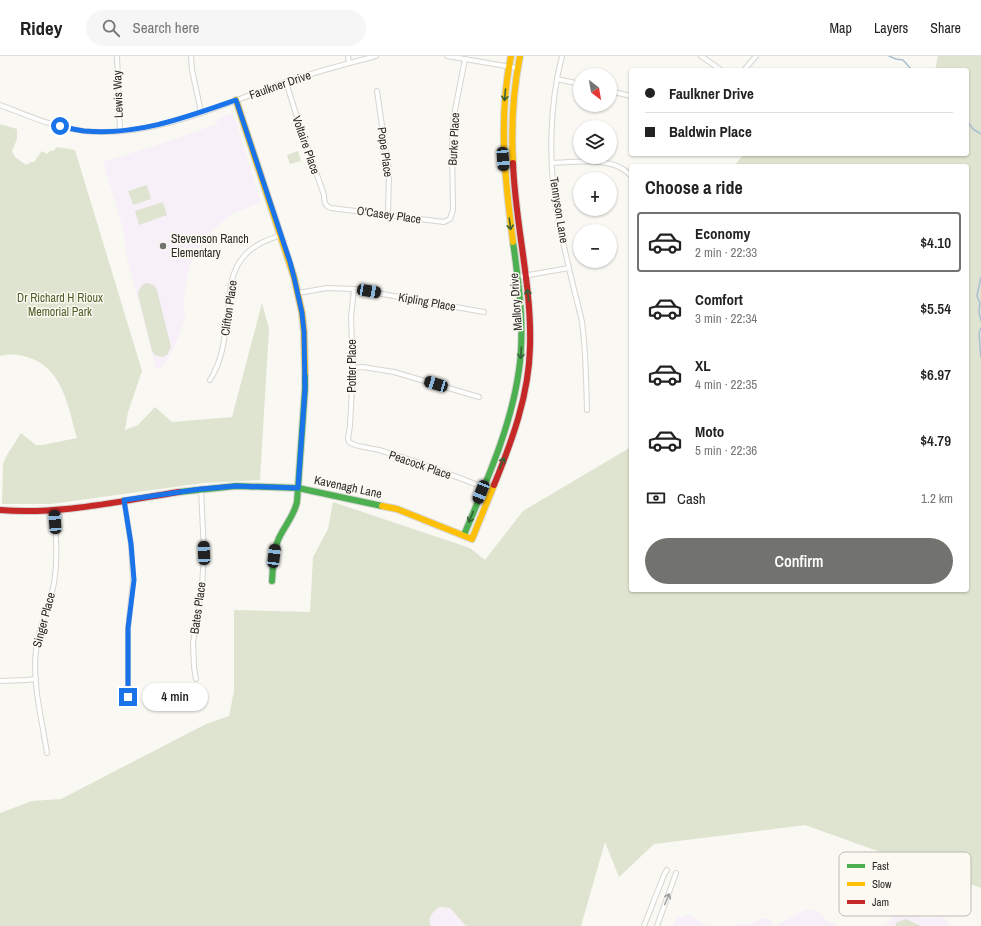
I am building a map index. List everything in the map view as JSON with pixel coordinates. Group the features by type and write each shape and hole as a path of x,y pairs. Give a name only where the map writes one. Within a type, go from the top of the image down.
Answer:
{"main road":[{"path":"464,535 503,435 513,403 521,356 521,312 503,159 504,116 511,56"},
{"name":"Mallory Drive","path":"472,539 512,436 520,410 527,380 530,350 530,318 512,160 512,114 517,68 520,56"},
{"path":"236,100 291,267 298,293 304,332 305,389 298,488 295,510 276,547 272,581"},
{"name":"Kavenagh Lane","path":"0,510 25,512 76,508 201,489 236,486 298,488 397,509 472,539"}],"street":[{"name":"Lewis Way","path":"117,56 120,131"},
{"path":"191,56 192,70 201,112"},
{"path":"348,56 349,63"},
{"name":"Faulkner Drive","path":"0,105 45,121 82,131 120,131 163,124 286,82 376,56"},
{"path":"447,56 517,68"},
{"name":"Tennyson Lane","path":"562,56 557,79 552,130 553,187 581,320 585,346 588,410"},
{"path":"701,56 718,68"},
{"path":"746,68 756,56"},
{"name":"Burke Place","path":"450,219 452,210 452,146 454,115 465,58"},
{"path":"557,79 573,82"},
{"name":"Voltaire Place","path":"286,82 324,195 325,204 328,207"},
{"name":"Pope Place","path":"377,90 389,175 388,214"},
{"path":"617,93 629,96"},
{"path":"552,163 589,161 605,163 620,167 629,174"},
{"name":"O'Casey Place","path":"328,207 444,222 450,219"},
{"name":"Clifton Place","path":"210,380 217,369 222,354 233,274 238,263 257,245 281,235"},
{"path":"517,277 569,268"},
{"name":"Kipling Place","path":"298,293 339,287 484,312"},
{"name":"Potter Place","path":"350,442 348,434 350,426 353,368 351,317 354,289"},
{"path":"353,368 363,367 394,372 479,397"},
{"name":"Peacock Place","path":"350,442 354,446 366,447 397,455 491,490"},
{"name":"Bates Place","path":"196,679 193,643 202,586 204,553 201,489"},
{"path":"124,500 131,544 134,580 128,628 128,697"},
{"name":"Singer Place","path":"47,753 36,678 36,652 38,637 51,595 54,578 57,547 54,510"},
{"path":"0,681 36,678"},
{"path":"644,926 667,870"},
{"path":"657,926 676,873"}],"shaded area":[{"name":"Stevenson Ranch Elementary","path":"233,113 261,202 230,215 205,238 190,265 186,281 184,300 185,318 177,341 165,364 160,368 156,368 126,255 124,232 103,162 217,124 217,119"},
{"path":"440,907 450,908 466,926 431,926 429,922 432,913"},
{"path":"805,910 811,910 818,912 828,921 839,926 775,926"},
{"path":"688,914 709,926 673,926 676,918 685,917"},
{"path":"892,916 916,916 931,918 943,916 950,926 885,926"},
{"path":"761,918 770,919 775,926 732,926 738,924 749,924"}],"green space":[{"path":"938,56 981,56 981,888 971,884 971,852 880,852 805,825 654,844 619,877 605,842 581,926 466,926 450,908 440,907 435,910 430,917 431,926 0,926 0,813 32,801 61,799 206,724 229,716 234,691 234,610 310,612 313,557 328,529 333,502 470,548 485,560 523,511 629,448 629,592 969,592 969,164 736,164 742,156 969,156 969,68 935,68"},
{"name":"Dr Richard H Rioux Memorial Park","path":"0,124 17,129 17,139 12,151 15,157 26,165 34,162 42,151 47,154 57,147 75,150 142,371 128,412 125,430 138,425 155,407 172,422 232,417 262,303 269,329 260,480 203,483 51,504 2,504 3,464 21,433 36,445 77,438 64,394 53,374 45,366 31,358 13,355 0,356"},
{"path":"298,151 301,161 290,164 287,155"},
{"path":"147,185 151,199 133,205 128,191"},
{"path":"163,202 167,215 139,225 135,211"},
{"path":"147,283 154,285 157,290 171,347 167,355 163,357 155,355 152,351 138,294 141,287"},
{"path":"906,919 921,926 895,926 897,922"}],"waterway":[{"path":"889,56 903,60 910,68"},
{"path":"969,124 973,129 981,134"},
{"path":"981,277 977,296 980,303 979,312 981,321"},
{"path":"981,328 979,333 981,358"}],"traffic: fast":[{"path":"464,535 504,434 519,370 521,354 521,322 513,242"},
{"path":"272,581 277,543 281,533 294,512 297,502 305,373"},
{"path":"179,492 236,486 298,488 382,506"}],"traffic: slow":[{"path":"511,56 505,103 504,149 507,196 513,242"},
{"path":"513,163 513,109 520,56"},
{"path":"236,100 294,277 302,313 305,373"},
{"path":"382,506 397,509 472,539 494,485"}],"traffic: jam":[{"path":"494,485 518,418 523,400 529,365 530,324 526,278 514,186 513,163"},
{"path":"0,510 45,511 67,509 179,492"}],"place":[{"name":"Stevenson Ranch Elementary","path":"163,246"}],"route":[{"path":"60,126 82,131 96,132 143,128 163,124 236,100 290,262 302,313 304,332 305,389 298,488 236,486 201,489 124,500 131,544 134,580 128,628 128,697"}]}
